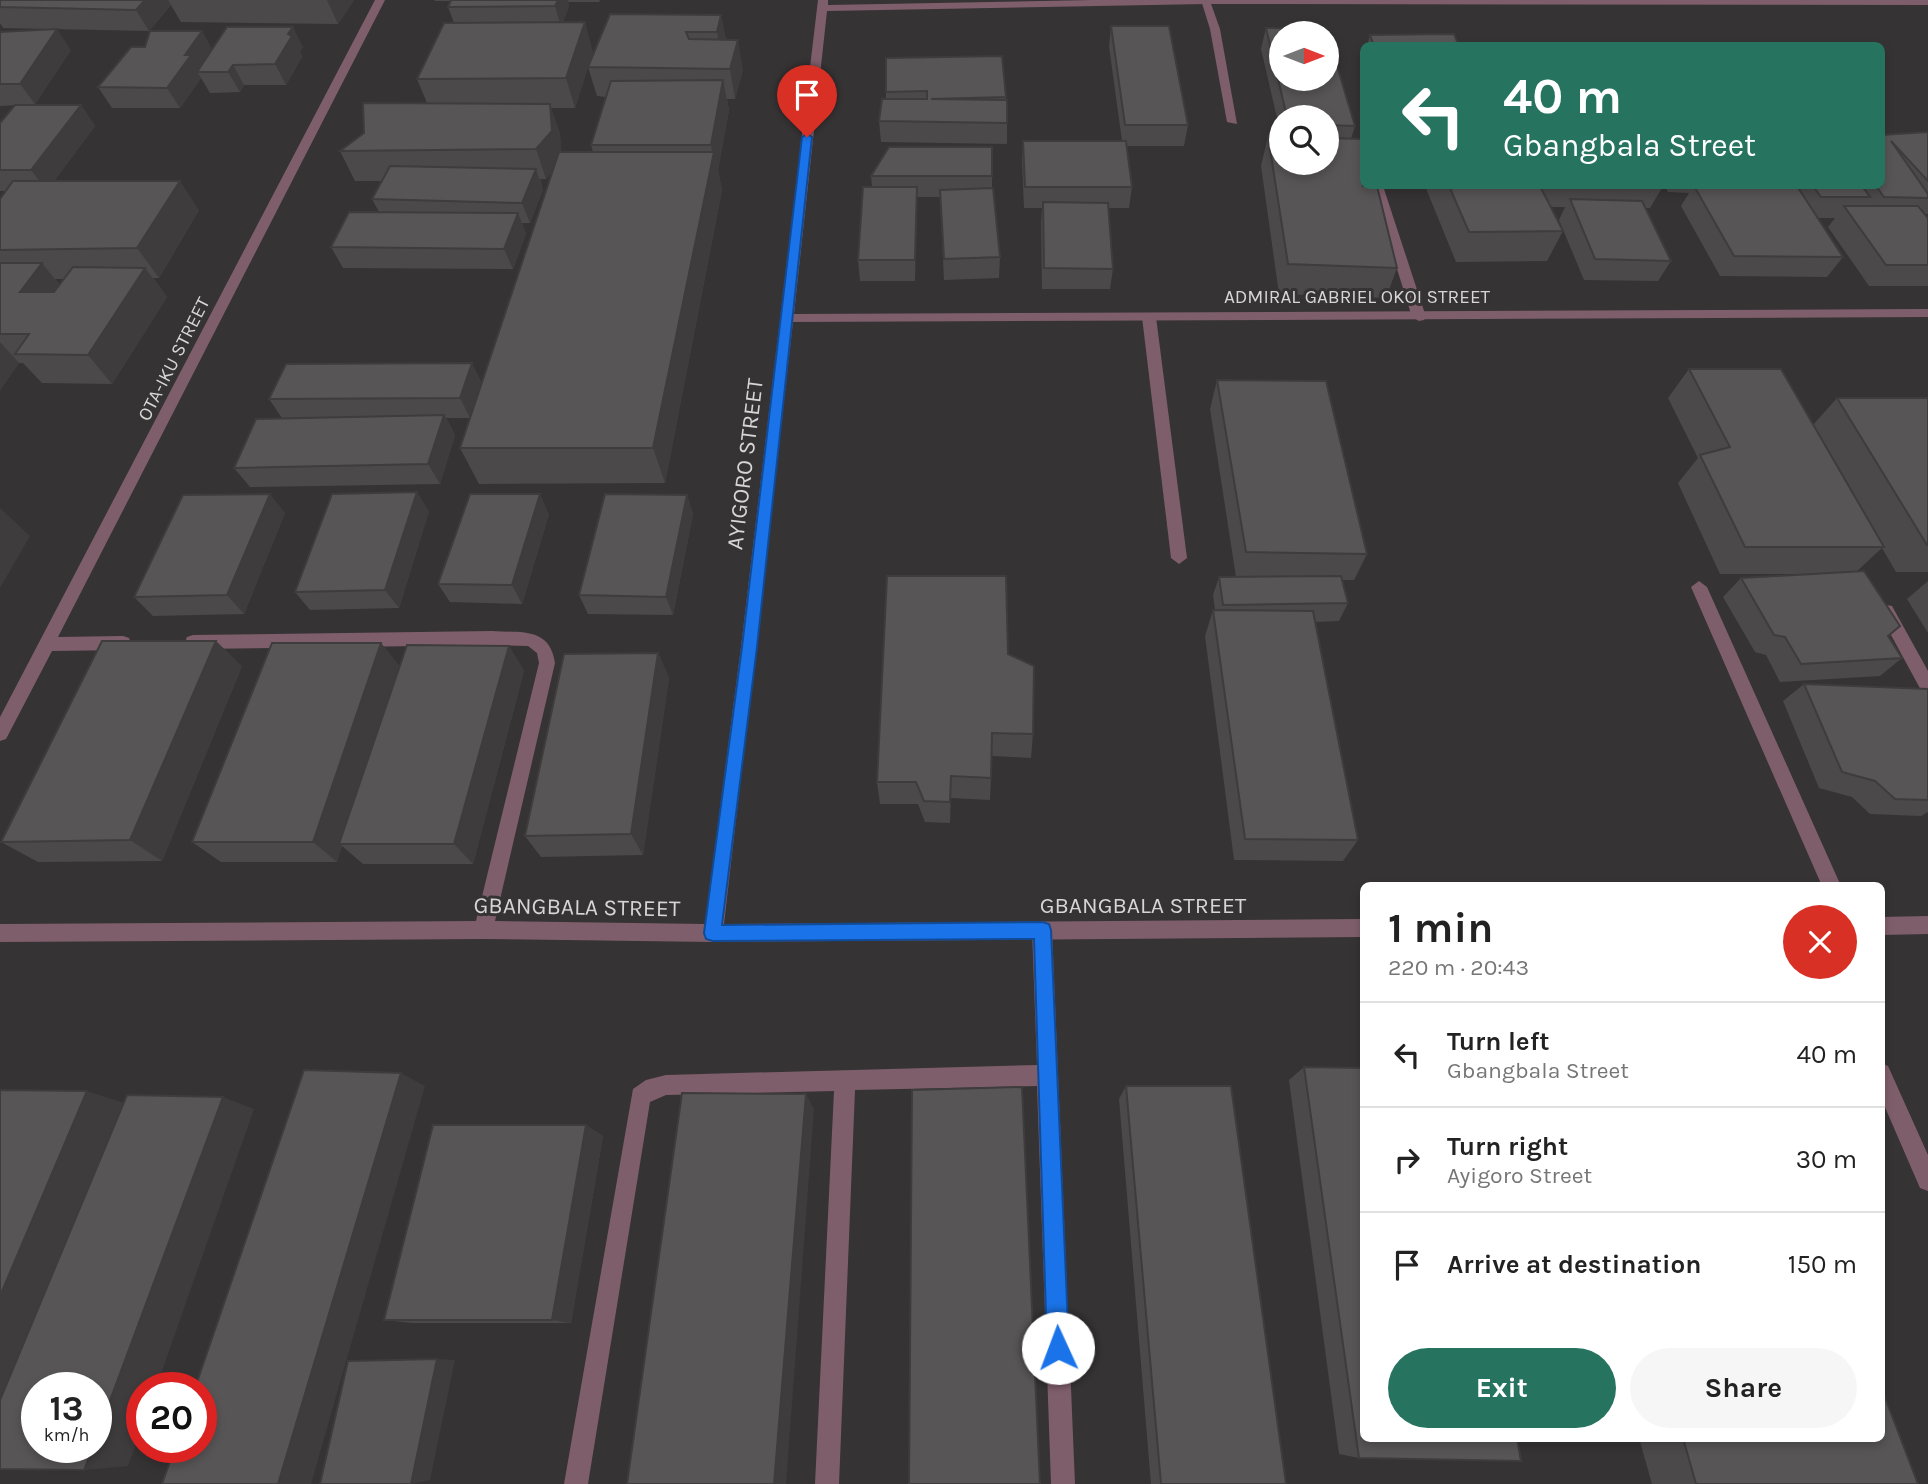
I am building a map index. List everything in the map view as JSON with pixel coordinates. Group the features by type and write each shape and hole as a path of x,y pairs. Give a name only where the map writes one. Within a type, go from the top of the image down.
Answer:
{"street":[{"name":"OTA-IKU STREET","path":"0,734 49,644 380,0"},
{"path":"1205,1 1215,29 1233,122"},
{"path":"822,4 1205,1 1928,2"},
{"name":"AYIGORO STREET","path":"713,933 748,659 822,4"},
{"path":"1378,189 1419,317"},
{"name":"ADMIRAL GABRIEL OKOI STREET","path":"786,318 1928,313"},
{"path":"1149,317 1179,558"},
{"path":"1699,587 1830,882"},
{"path":"1875,590 1928,687"},
{"path":"174,642 492,638 532,640 545,649 547,663 483,930"},
{"path":"49,644 146,642"},
{"path":"1885,926 1928,925"},
{"name":"GBANGBALA STREET","path":"0,933 1360,929"},
{"path":"1042,930 1063,1484"},
{"path":"576,1484 640,1096 653,1087 666,1085 1048,1075"},
{"path":"827,1484 845,1080"},
{"path":"1885,1082 1928,1180"}],"building":[{"path":"0,0 145,0 136,10 0,7"},
{"path":"451,0 558,0 555,6 448,7"},
{"path":"610,14 721,15 717,32 686,32 689,39 738,40 730,69 588,67"},
{"path":"585,22 566,78 417,79 444,23"},
{"path":"1111,26 1169,26 1188,125 1125,125"},
{"path":"227,27 293,27 288,34 292,36 275,64 233,65 228,72 197,72"},
{"path":"57,29 20,84 0,84 0,32"},
{"path":"150,31 202,31 185,55 191,55 167,88 98,87 131,47 145,47"},
{"path":"1454,34 1457,42 1373,42 1370,35"},
{"path":"1002,56 1006,97 931,99 1007,100 1007,123 879,121 882,99 927,99 927,91 886,92 886,58"},
{"path":"1339,72 1355,126 1339,125 1339,105 1284,105 1281,91 1339,91"},
{"path":"723,80 711,145 591,145 611,81"},
{"path":"363,103 550,104 552,131 536,149 340,151 364,133"},
{"path":"15,105 81,105 31,170 0,170 0,123"},
{"path":"1928,132 1928,181 1891,141 1928,194 1928,198 1884,197 1878,189 1885,189 1885,135"},
{"path":"1339,138 1360,139 1360,189 1378,189 1397,268 1288,264 1274,175 1339,175"},
{"path":"1023,141 1126,141 1132,187 1025,187"},
{"path":"889,147 992,147 992,176 871,176"},
{"path":"559,152 714,152 653,448 460,448"},
{"path":"390,166 536,169 522,203 372,199"},
{"path":"13,181 180,181 137,248 0,250 0,199"},
{"path":"863,187 917,187 915,260 858,260"},
{"path":"993,188 1000,257 944,259 940,190"},
{"path":"1450,189 1542,189 1563,231 1469,232"},
{"path":"1696,189 1799,189 1843,257 1734,256"},
{"path":"1815,189 1864,189 1870,197 1821,197"},
{"path":"1570,199 1642,201 1671,261 1595,259"},
{"path":"1043,202 1108,203 1113,269 1044,268"},
{"path":"1844,206 1918,206 1928,218 1928,265 1886,265"},
{"path":"349,212 518,213 504,249 331,247"},
{"path":"0,263 42,263 20,292 54,292 73,267 145,268 88,355 15,354 29,334 0,334"},
{"path":"472,363 460,398 269,399 286,364"},
{"path":"1689,369 1781,369 1884,547 1745,547 1700,455 1730,447"},
{"path":"1217,380 1326,381 1367,554 1246,552"},
{"path":"1837,398 1928,398 1928,545 1927,545"},
{"path":"444,415 428,464 234,468 256,419"},
{"path":"417,492 385,590 295,592 332,494"},
{"path":"270,494 227,595 134,597 183,495"},
{"path":"470,494 540,494 512,585 438,584"},
{"path":"605,494 687,495 666,597 579,595"},
{"path":"1864,571 1900,626 1888,636 1902,658 1801,664 1785,637 1774,635 1741,578"},
{"path":"887,576 1006,576 1008,654 1034,666 1033,734 992,733 991,778 951,776 950,802 924,801 916,782 877,782"},
{"path":"1341,576 1348,603 1223,605 1219,577"},
{"path":"1213,610 1313,611 1358,840 1245,839"},
{"path":"102,641 216,641 130,840 1,842"},
{"path":"272,643 381,643 313,842 192,842"},
{"path":"407,645 509,646 454,844 339,844"},
{"path":"658,653 631,834 525,836 564,654"},
{"path":"1804,684 1928,689 1928,800 1895,799 1875,781 1842,772"},
{"path":"1304,1067 1360,1068 1360,1442 1518,1442 1521,1461 1359,1458"},
{"path":"304,1070 401,1073 278,1484 162,1484 169,1463 217,1463 217,1372 200,1372"},
{"path":"1126,1086 1231,1086 1286,1484 1161,1484"},
{"path":"1022,1087 1040,1484 909,1484 912,1090"},
{"path":"0,1090 87,1091 0,1296"},
{"path":"682,1093 806,1094 774,1484 627,1484"},
{"path":"127,1095 223,1097 112,1395 112,1372 21,1372 21,1463 87,1463 84,1470 0,1469 0,1400"},
{"path":"433,1125 586,1125 552,1320 384,1320"},
{"path":"437,1359 411,1484 320,1484 348,1361"},
{"path":"1885,1397 1918,1484 1696,1484 1684,1442 1885,1442"}],"route":[{"path":"807,137 749,647 713,933 1042,930 1058,1348"}]}
